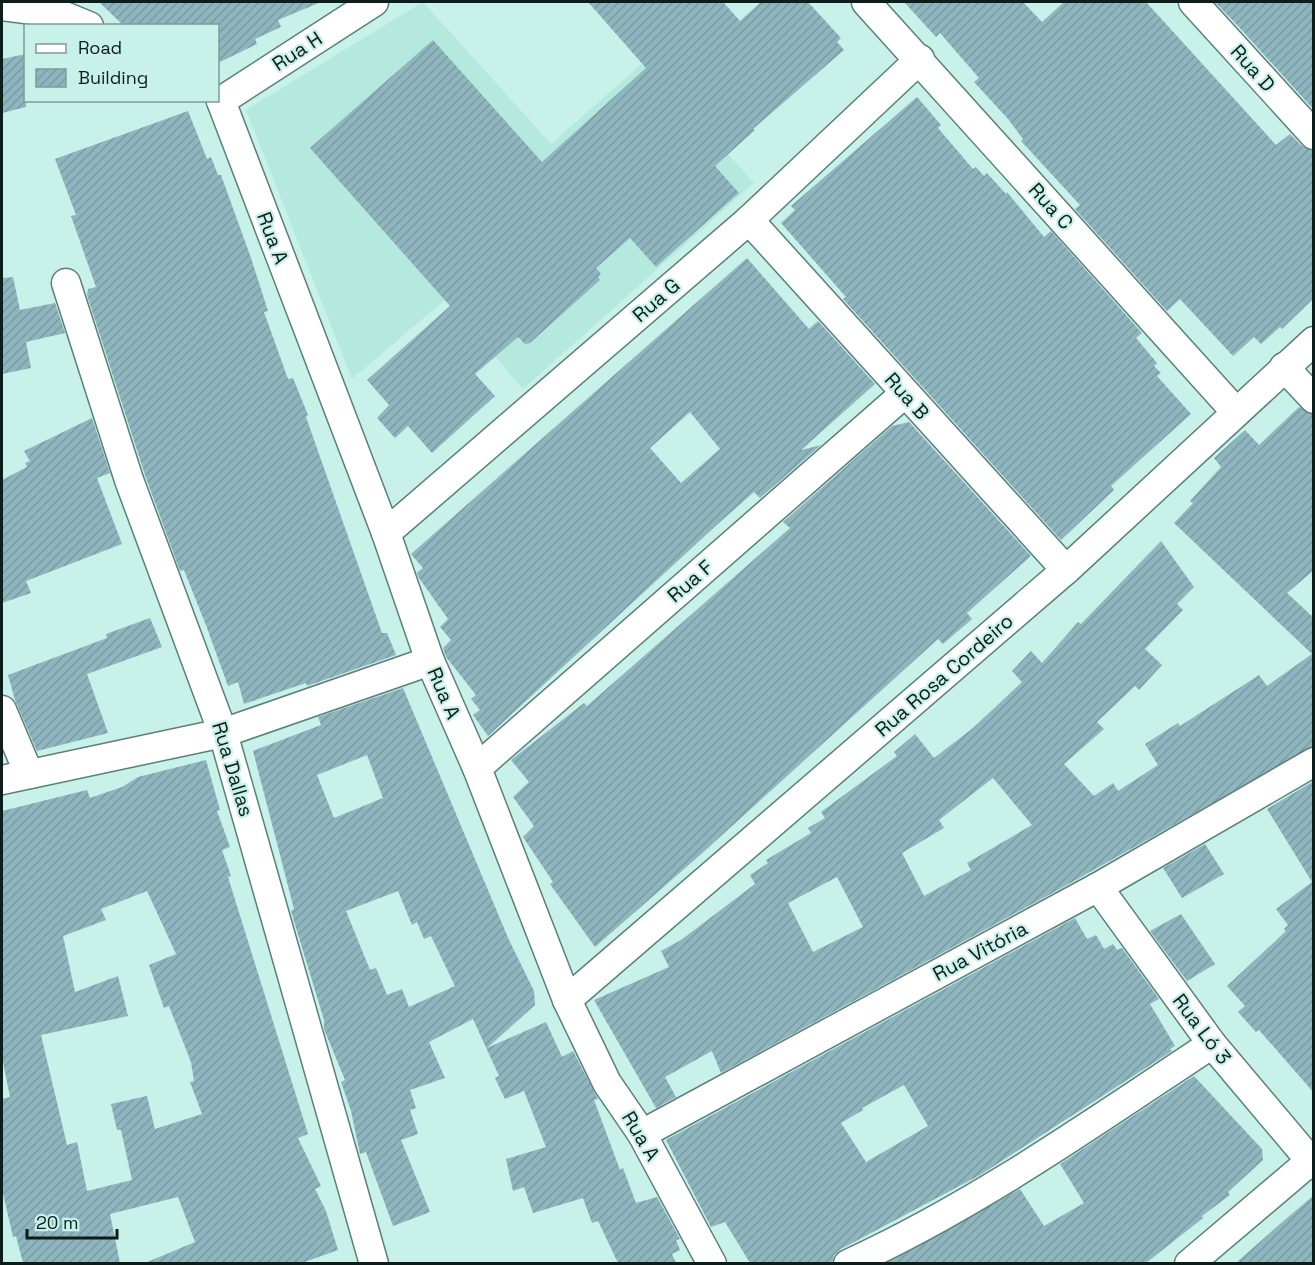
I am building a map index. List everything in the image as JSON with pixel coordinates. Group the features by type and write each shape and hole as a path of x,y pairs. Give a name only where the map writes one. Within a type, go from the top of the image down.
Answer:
{"street":[{"name":"Rua C","path":"866,2 920,59 1235,411"},
{"name":"Rua D","path":"1193,2 1314,135"},
{"name":"Rua H","path":"219,100 365,4"},
{"path":"2,6 86,17"},
{"name":"Rua G","path":"386,533 749,220 920,59"},
{"name":"Rua A","path":"219,100 386,533 430,662 477,768 567,1000 607,1083 642,1134 712,1263"},
{"name":"Rua B","path":"749,220 904,394 1066,570"},
{"name":"Rua Dallas","path":"66,283 129,480 223,733 374,1263"},
{"name":"Rua Rosa Cordeiro","path":"567,1000 1066,570 1235,411 1314,341"},
{"path":"1284,367 1314,399"},
{"name":"Rua F","path":"477,768 904,394"},
{"path":"2,780 223,733 430,662"},
{"path":"2,710 29,774"},
{"name":"Rua Vitória","path":"642,1134 1098,887 1314,762"},
{"name":"Rua Ló 3","path":"1098,887 1212,1044 1312,1161"},
{"path":"848,1263 898,1241 1012,1176 1212,1044"},
{"path":"1189,1263 1312,1161"}],"shaded area":[{"path":"423,2 551,144 645,61 754,183 523,389 446,299 352,379 246,110"}],"building":[{"path":"99,2 321,2 278,20 281,27 255,39 257,44 219,63 219,24 122,24"},
{"path":"588,2 723,2 740,21 761,2 808,2 841,38 837,42 844,50 753,129 755,130 715,166 739,193 656,267 630,238 596,268 601,274 598,277 600,280 530,343 525,344 518,337 475,374 495,396 432,453 408,426 395,438 377,418 389,405 367,380 450,306 310,148 433,40 542,162 646,68"},
{"path":"904,2 1023,2 1042,22 1064,2 1146,2 1276,145 1290,134 1302,146 1314,151 1314,298 1282,329 1280,327 1261,344 1254,337 1233,356 1180,299 1167,311 1075,209 1080,205 1021,141 1023,139 1008,119 974,82 979,78 940,33 936,37"},
{"path":"1215,2 1314,2 1314,110 1238,26"},
{"path":"24,54 24,102 26,102 26,107 2,113 2,59"},
{"path":"917,97 941,125 938,128 973,169 976,167 984,176 987,173 1006,194 1007,192 1044,237 1051,231 1142,333 1136,338 1157,363 1154,366 1161,373 1157,376 1191,414 1111,486 1114,490 1061,540 843,299 846,297 781,223 795,210 791,206"},
{"path":"188,111 207,159 211,157 218,175 221,175 251,258 268,311 264,312 288,379 293,378 308,415 306,417 382,633 387,633 396,655 307,686 306,683 244,704 238,682 228,686 184,570 180,571 145,475 87,295 88,289 96,287 71,216 76,215 55,159"},
{"path":"747,258 809,329 818,321 875,384 801,450 821,445 760,498 754,492 488,736 473,715 480,710 471,699 476,695 446,657 443,648 451,640 440,627 448,619 419,578 417,573 423,568 411,554","holes":["690,412 720,449 681,483 650,448"]},
{"path":"13,277 20,310 55,303 65,333 26,342 31,368 2,374 2,278"},
{"path":"1299,407 1314,415 1314,570 1287,593 1314,618 1314,746 1058,890 721,1073 712,1051 665,1077 676,1097 656,1108 594,1000 669,967 661,951 681,940 755,884 750,875 768,863 766,860 811,833 808,828 825,818 821,812 897,756 894,752 915,734 934,758 973,728 1022,682 1012,671 1031,651 1042,663 1078,622 1081,624 1161,541 1194,587 1177,604 1183,610 1145,649 1162,665 1139,690 1135,686 1097,722 1104,729 1064,764 1094,796 1113,783 1118,791 1158,765 1145,744 1178,723 1180,726 1259,675 1267,686 1312,654 1174,523 1193,503 1190,501 1221,467 1214,458 1245,430 1259,445","holes":["993,778 1032,825 967,863 971,870 924,896 902,853 944,828 939,820","837,877 863,927 813,952 788,903"]},
{"path":"92,418 110,473 97,478 122,544 26,581 31,593 2,603 2,480 27,467 25,463 30,461 24,451"},
{"path":"909,422 1031,556 967,613 972,619 943,644 938,639 595,947 550,884 553,882 523,837 534,826 513,797 529,782 511,760 584,703 587,706 790,528 783,522 892,426"},
{"path":"150,618 162,647 87,674 108,733 37,751 15,700 8,675 107,638 106,634"},
{"path":"403,688 509,940 534,991 535,1005 487,1048 546,1022 562,1057 573,1051 598,1099 594,1100 620,1170 623,1168 636,1203 657,1197 680,1239 676,1240 680,1250 672,1254 676,1263 618,1263 598,1221 592,1223 583,1198 533,1213 524,1187 513,1191 506,1159 546,1147 524,1091 505,1099 495,1078 499,1076 473,1019 429,1042 445,1078 410,1090 416,1108 410,1110 418,1134 401,1140 430,1212 393,1226 366,1152 360,1154 351,1111 341,1082 345,1080 324,1029 324,1020 291,911 294,909 253,751 321,725 318,717","holes":["367,755 383,798 334,818 317,775","398,891 412,925 417,922 424,939 431,936 455,986 409,1007 402,989 387,995 376,968 370,970 346,911"]},
{"path":"206,760 220,810 217,811 230,847 222,850 231,876 228,877 308,1134 298,1138 321,1186 315,1189 326,1211 338,1250 302,1263 145,1263 195,1242 178,1197 110,1214 120,1263 23,1263 16,1236 13,1237 2,1189 2,1099 10,1097 2,1057 2,811 87,790 90,798 122,787 138,777","holes":["147,891 176,954 149,965 164,1008 169,1006 191,1062 194,1081 190,1082 202,1114 155,1129 147,1096 111,1104 117,1130 121,1130 132,1180 87,1191 77,1142 67,1145 41,1035 128,1016 118,976 75,992 63,936 106,920 101,909"]},
{"path":"1314,781 1314,1093 1259,1030 1256,1032 1238,1012 1245,1006 1227,986 1286,931 1284,929 1288,925 1276,909 1312,882 1267,809"},
{"path":"1205,844 1224,874 1182,898 1163,868"},
{"path":"1181,914 1215,964 1187,981 1150,931"},
{"path":"1075,918 1087,939 1096,935 1104,949 1113,944 1117,950 1122,948 1159,999 1150,1004 1175,1046 1170,1049 1172,1051 980,1175 841,1249 834,1255 832,1263 750,1263 725,1222 711,1227 666,1140","holes":["904,1085 928,1126 866,1162 841,1123 863,1110 862,1108"]},
{"path":"1194,1076 1262,1149 1263,1160 1228,1192 1230,1195 1146,1263 887,1263 1020,1189 1044,1226 1084,1203 1060,1164"},
{"path":"1314,1195 1314,1263 1236,1263 1280,1224"}]}
